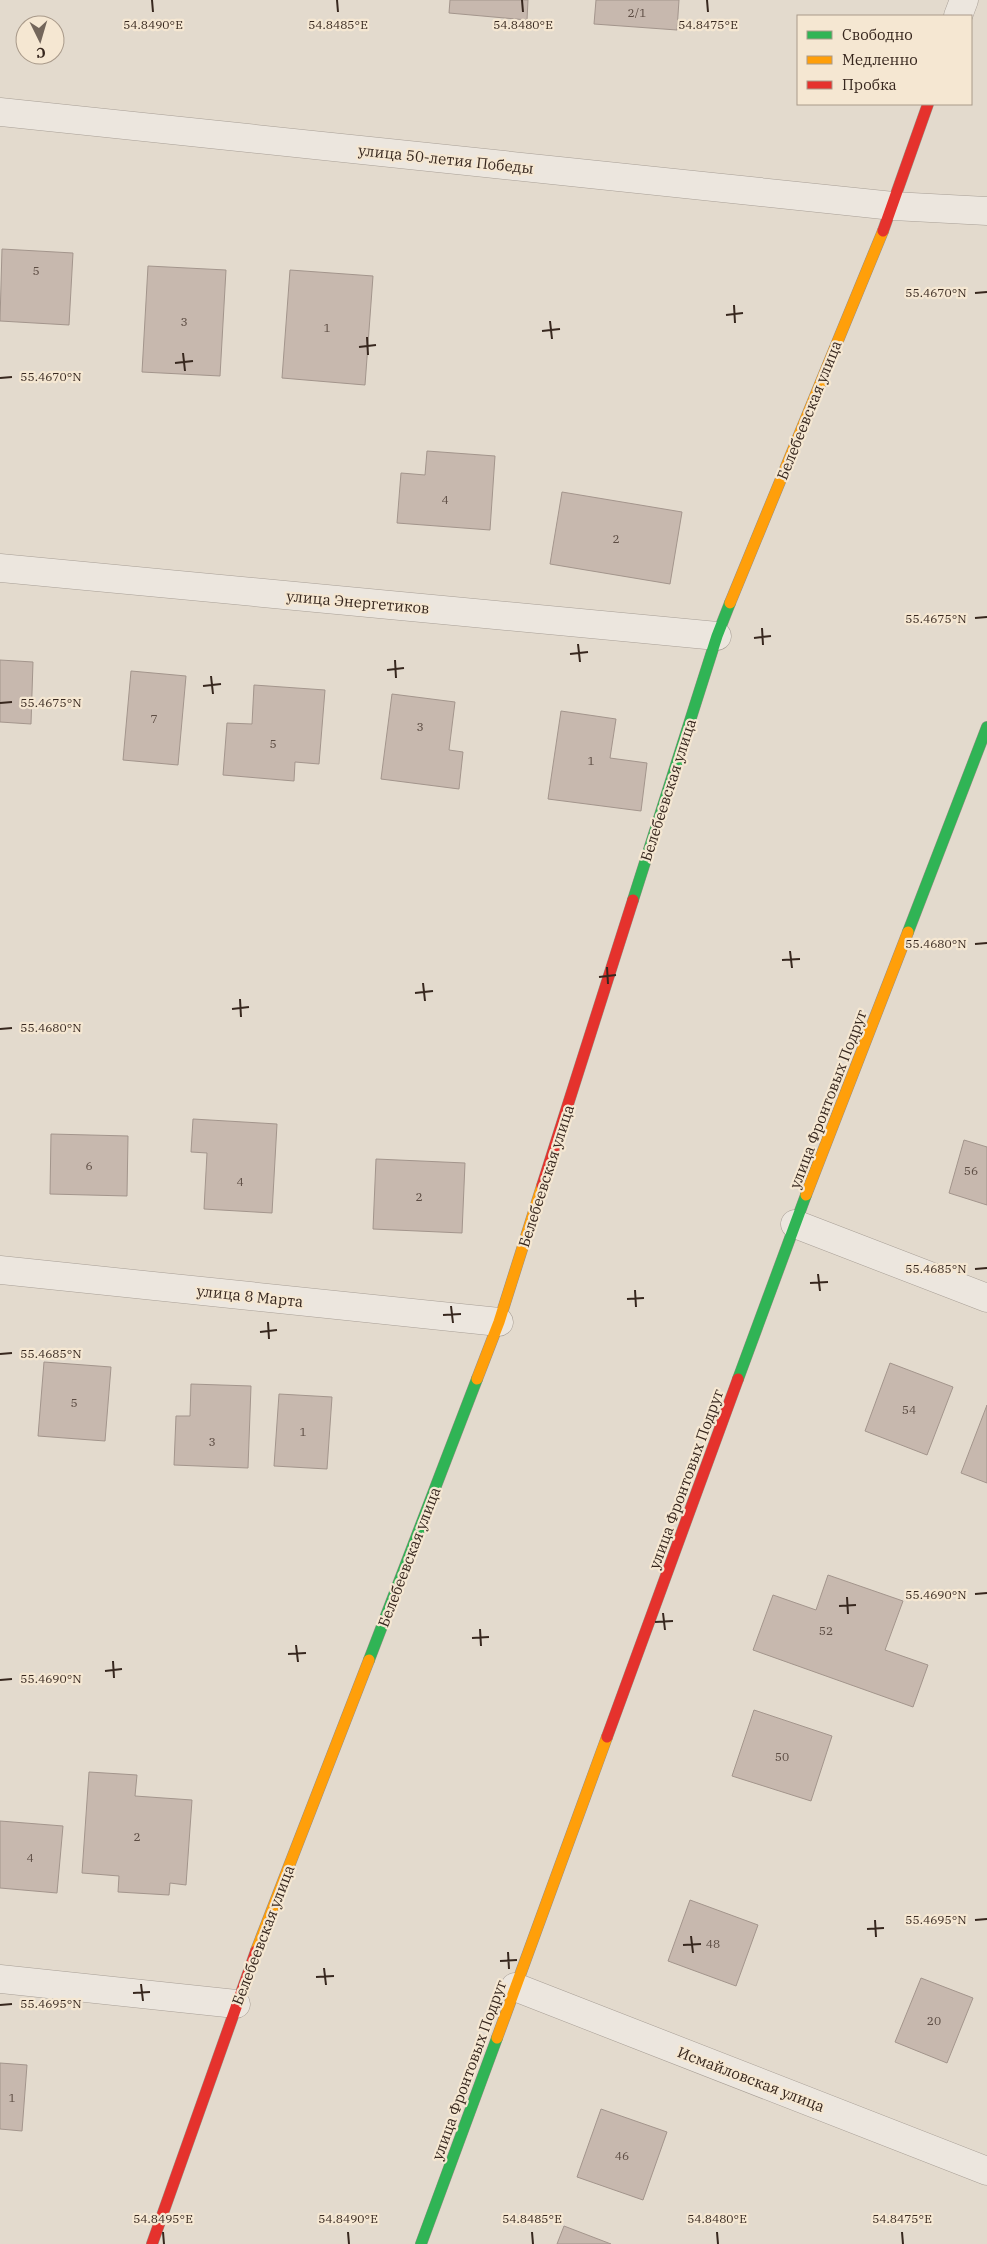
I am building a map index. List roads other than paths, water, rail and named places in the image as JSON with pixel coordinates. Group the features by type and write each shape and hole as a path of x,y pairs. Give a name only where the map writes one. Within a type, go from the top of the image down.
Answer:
{"street":[{"path":"958,15 964,0"},
{"name":"Белебеевская улица","path":"152,2244 236,2004 499,1322 717,636 893,206 928,105"},
{"name":"улица 50-летия Победы","path":"0,112 893,206 987,211"},
{"name":"улица Энергетиков","path":"0,568 717,636"},
{"name":"улица Фронтовых Подруг","path":"421,2244 796,1224 987,727"},
{"path":"796,1224 987,1298"},
{"name":"улица 8 Марта","path":"0,1270 499,1322"},
{"path":"0,1979 236,2004"},
{"name":"Исмайловская улица","path":"515,1987 987,2171"}]}
